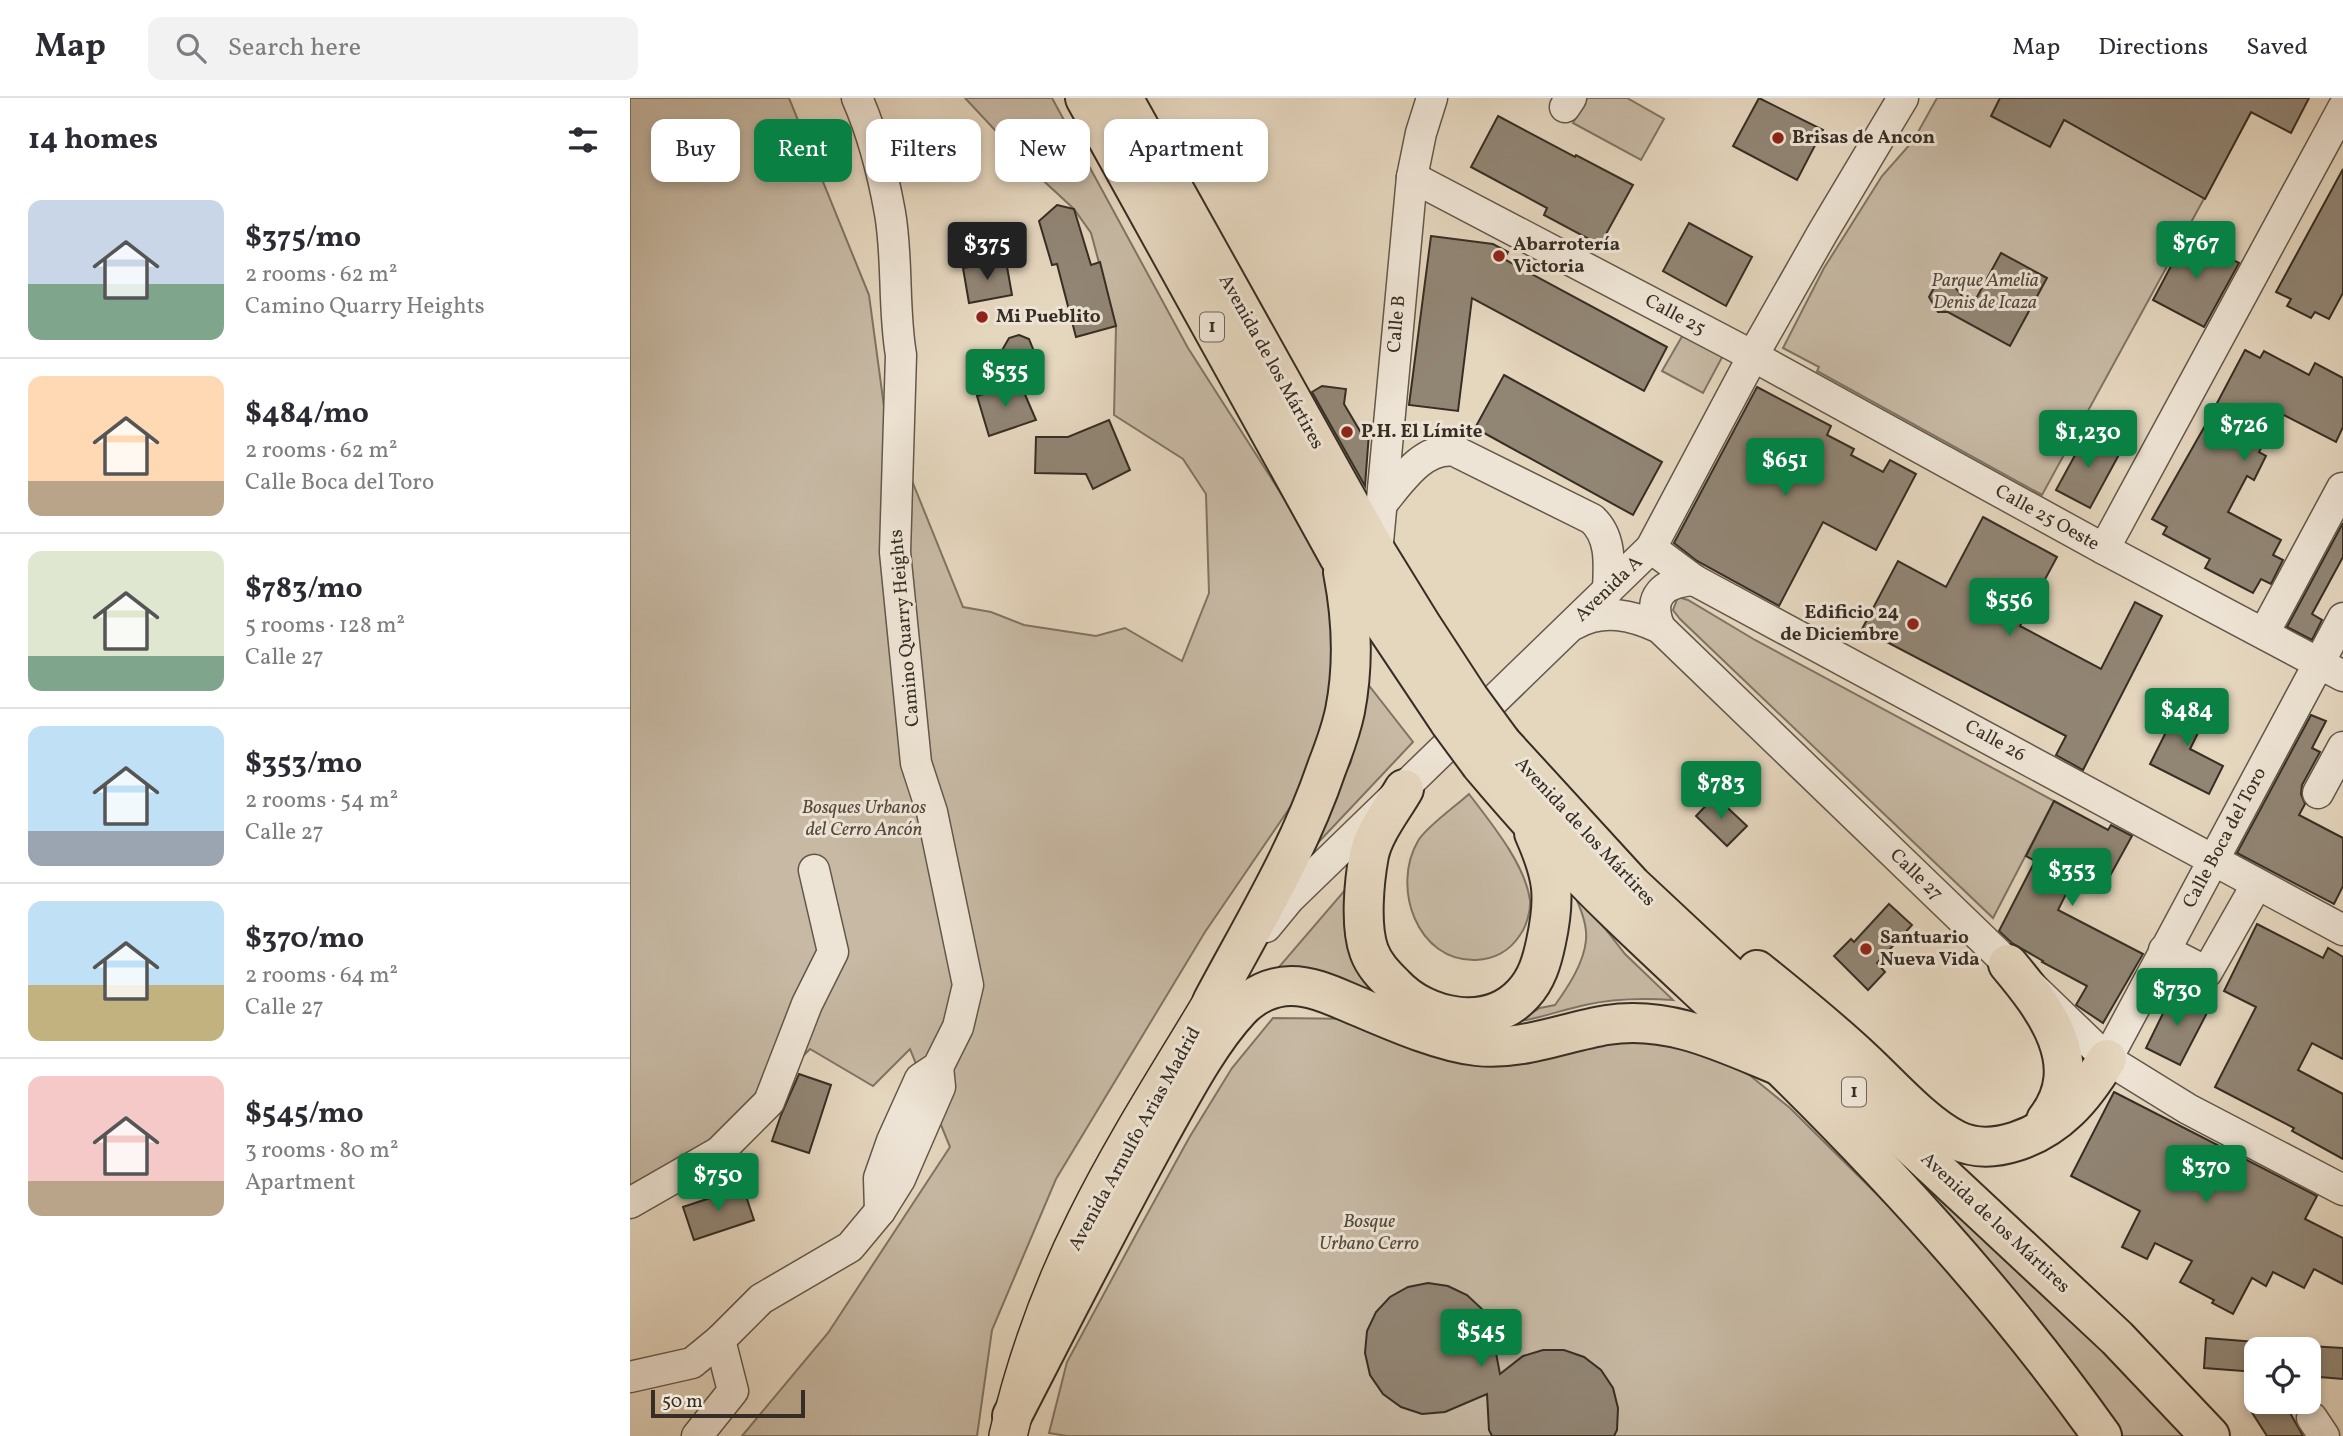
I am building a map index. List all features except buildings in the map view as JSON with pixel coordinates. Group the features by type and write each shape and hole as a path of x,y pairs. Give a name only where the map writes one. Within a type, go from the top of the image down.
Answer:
{"highway":[{"name":"Avenida de los Mártires","path":"1085,98 1339,557 1460,710 1491,754 1529,822 1616,911 1780,1066 1896,1186 1995,1296 2102,1436"},
{"name":"Avenida de los Mártires","path":"1123,98 1377,552 1422,626 1460,710"},
{"path":"1212,1002 1303,828 1342,723 1348,691 1351,638 1350,613 1339,557"},
{"name":"Avenida de los Mártires","path":"1491,754 2117,1338 2210,1436"},
{"path":"1404,789 1378,833 1370,854 1364,908 1365,931 1369,952 1380,970 1400,991 1429,1010 1446,1015 1482,1016 1511,1004 1522,995 1541,965 1552,915 1553,896 1547,863 1529,822"},
{"path":"1632,885 1714,934 1833,1031 1933,1125 1957,1141 1979,1146 2005,1145 2045,1128 2068,1111 2094,1080 2107,1059"},
{"path":"2008,964 2049,1020 2064,1066 2065,1077 2059,1099 2044,1122 2030,1135"},
{"path":"1010,1426 1139,1172 1212,1047 1227,1025 1250,1000 1265,991 1281,987 1308,988 1329,994 1388,1020 1460,1043 1496,1047 1513,1046 1609,1024 1661,1024 1700,1034 1780,1066"}],"main road":[{"name":"Avenida Arnulfo Arias Madrid","path":"1010,1426 1052,1298 1086,1220 1212,1002"}],"street":[{"name":"Camino Quarry Heights","path":"630,1377 692,1363 720,1340 761,1299 850,1247 880,1211 900,1179 940,1087 938,1067 958,1027 968,985 932,812 916,764 895,552 901,355 897,332 890,214 870,127 857,98"},
{"name":"Calle B","path":"1377,552 1412,177 1432,98"},
{"name":"Avenida A","path":"1212,1002 1259,935 1289,899 1651,548 1753,356 1903,98"},
{"path":"2104,549 2343,108"},
{"name":"Calle 25","path":"1412,177 1753,356"},
{"name":"Calle 25 Oeste","path":"1753,356 2104,549 2331,669"},
{"path":"1380,506 1419,463 1432,454 1444,450 1455,451 1592,519 1601,527 1609,556 1608,590"},
{"path":"2264,633 2342,488"},
{"name":"Calle 26","path":"1651,548 1694,580 2343,930"},
{"path":"1660,628 1655,617 1659,593 1668,585 1694,580"},
{"name":"Calle 27","path":"1569,627 1599,615 1620,614 1660,628 2107,1059 2188,1109 2343,1190"},
{"name":"Calle Boca del Toro","path":"2107,1059 2213,860 2331,669 2343,618"},
{"path":"2318,793 2343,747"},
{"path":"630,1203 719,1152 769,1102 807,1004 833,952 814,870"},
{"path":"2164,950 2207,972 2257,884"},
{"path":"697,1436 733,1391 720,1340"}],"green space":[{"name":"Bosques Urbanos del Cerro Ancón","path":"630,98 789,98 798,119 754,119 754,182 823,182 869,295 885,414 963,607 991,612 1024,625 1096,636 1125,628 1182,661 1209,593 1206,494 1183,459 1114,415 1116,326 1091,233 1074,209 1045,182 1090,182 1090,168 1188,348 1326,564 1336,640 1323,759 1205,932 1056,1179 992,1330 977,1436 742,1436 828,1333 950,1147 910,1049 873,1086 810,1049 713,1164 630,1188"},
{"name":"Bosques Urbanos del Cerro Ancón","path":"965,98 1052,98 1063,119 995,119 995,130"},
{"path":"1587,98 1627,98 1664,119 1641,160 1573,123"},
{"name":"Parque Amelia Denis de Icaza","path":"1937,98 2259,98 2042,495 1817,371 1819,367 1783,348 1824,268 1882,176 1913,141"},
{"path":"1688,326 1727,348 1703,393 1662,371"},
{"path":"1678,597 1688,600 1755,640 2054,801 1993,918 1680,619 1673,610"},
{"path":"1360,674 1413,742 1313,848 1329,804 1351,762 1359,719"},
{"path":"1469,794 1514,858 1527,886 1530,900 1526,923 1516,941 1501,954 1476,960 1455,957 1438,949 1425,935 1415,918 1407,879 1410,859 1422,835"},
{"path":"1357,876 1389,1001 1261,988"},
{"path":"1569,882 1625,954 1673,1000 1607,1001 1516,1022 1540,1008 1555,1005 1579,966 1585,949 1586,933 1581,910"},
{"name":"Bosque Urbano Cerro","path":"1273,1018 1364,1019 1636,1035 1675,1043 1747,1073 1790,1108 1939,1256 2053,1393 2080,1436 1067,1436 1049,1433 1067,1362 1189,1138 1232,1068"},
{"path":"1868,1132 2020,1265 2186,1436 2123,1436 2032,1315 1964,1231"}],"place":[{"name":"Brisas de Ancon","path":"1778,138"},
{"name":"Abarrotería Victoria","path":"1499,256"},
{"name":"Mi Pueblito","path":"982,317"},
{"name":"P.H. El Límite","path":"1347,432"},
{"name":"Edificio 24 de Diciembre","path":"1913,624"},
{"name":"Santuario Nueva Vida","path":"1866,949"}]}
